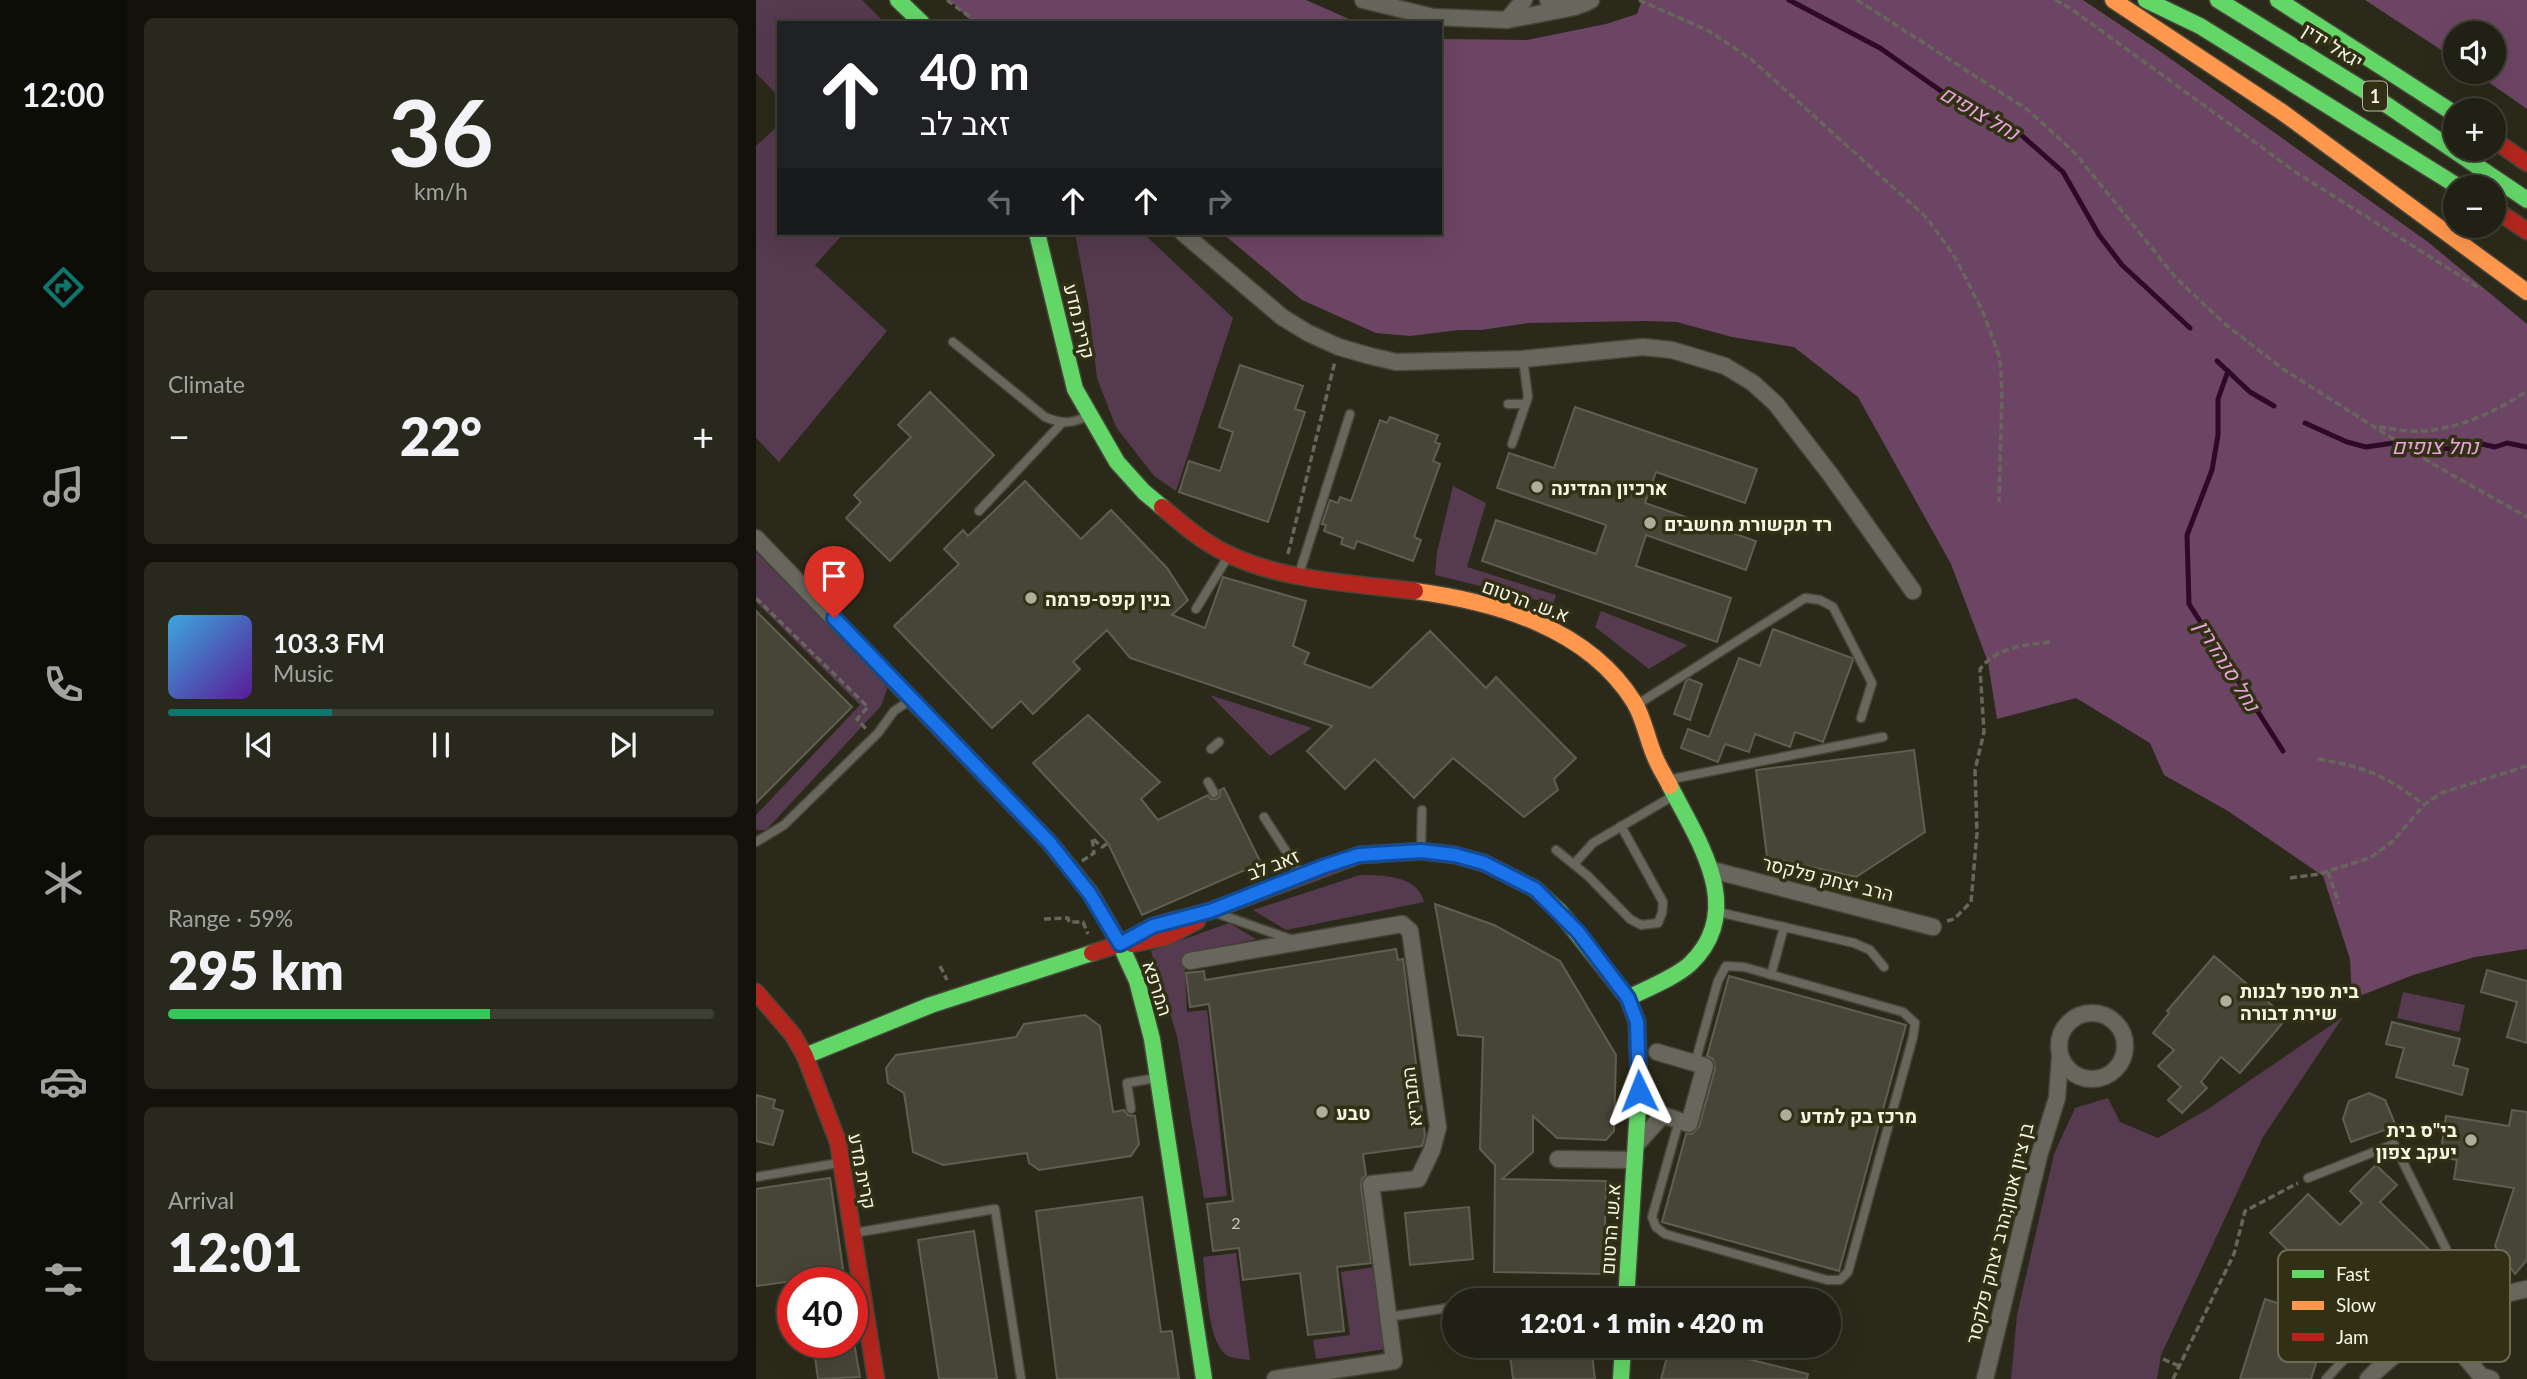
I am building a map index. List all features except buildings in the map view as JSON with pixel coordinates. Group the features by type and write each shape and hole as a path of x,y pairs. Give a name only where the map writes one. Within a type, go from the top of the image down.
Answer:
{"main road":[{"path":"898,0 920,21"},
{"path":"2113,0 2282,113 2527,292"},
{"path":"2146,0 2200,26 2443,177"},
{"name":"יגאל ידין","path":"2218,0 2305,51 2527,200"},
{"name":"יגאל ידין","path":"2278,0 2443,106"},
{"path":"2506,148 2527,163"},
{"path":"2506,217 2527,231"},
{"name":"קרית מדע","path":"1037,235 1075,389 1089,416"},
{"name":"א.ש. הרטום","path":"1089,416 1117,462 1144,492 1193,533 1229,554 1251,564 1299,576 1449,597 1508,612 1544,625 1572,640 1599,661 1622,684 1636,705 1673,796 1712,870 1717,912 1712,934 1688,966 1628,998 1637,1022 1639,1091 1627,1288"},
{"name":"זאב לב","path":"806,1056 931,1005 1120,944 1154,942 1190,926 1210,911 1359,855 1421,851 1455,855 1484,863 1535,889 1578,932 1628,998"},
{"name":"המרפא","path":"1120,944 1137,981 1160,1078 1204,1379"},
{"name":"קרית מדע","path":"756,992 793,1035 806,1056 821,1091 843,1162 876,1379"},
{"path":"1621,1379 1622,1358"}],"street":[{"path":"1363,0 1433,17 1507,20 1575,7 1591,0"},
{"path":"1507,20 1524,0"},
{"path":"1548,0 1563,7 1575,7"},
{"path":"1186,235 1282,317 1339,348 1396,362 1523,359 1643,347 1697,356 1734,372 1753,383 1791,422 1913,591"},
{"name":"המרפא","path":"756,538 1049,842 1072,868 1120,944"},
{"name":"הרב יצחק פלקסר","path":"1712,870 1933,927"},
{"name":"המבריא","path":"1190,961 1402,924 1410,931 1437,1127 1432,1150 1418,1179 1371,1184 1394,1360 1275,1379"},
{"path":"2082,1014 2105,1015 2122,1029 2126,1052 2122,1062 2105,1077 2083,1078 2073,1074 2060,1057 2060,1036 2073,1019 2082,1014"},
{"path":"1636,1152 1664,1115 1689,1124 1705,1066 1657,1052"},
{"name":"בן ציון אטון;הרב יצחק פלקסר","path":"1985,1379 2039,1156 2057,1098 2060,1057"},
{"path":"2057,1098 2083,1078"},
{"name":"א.ש. הרטום","path":"1558,1159 1636,1152"},
{"path":"2510,1295 2527,1289"},
{"path":"2368,1379 2385,1362"},
{"path":"2469,1362 2481,1376 2491,1379"}],"lane":[{"path":"953,342 1045,417 1061,424 1074,423 1089,416"},
{"path":"1512,444 1528,397 1523,359"},
{"path":"1508,404 1525,404"},
{"path":"1299,576 1350,414"},
{"path":"979,510 1061,424"},
{"path":"1196,609 1229,554"},
{"path":"1636,705 1805,598 1819,600 1833,607 1872,683 1861,718"},
{"path":"756,842 784,825 878,733 894,711 912,699"},
{"path":"1666,780 1883,737"},
{"path":"1211,749 1219,743"},
{"path":"1208,782 1213,793"},
{"path":"1574,864 1593,843 1673,796"},
{"path":"1421,851 1422,810"},
{"path":"1264,817 1302,875"},
{"path":"1556,850 1588,876 1630,919 1641,925 1658,923 1663,902 1621,826"},
{"path":"1210,911 1299,942"},
{"path":"1717,912 1854,943 1870,950 1884,967"},
{"path":"1771,975 1784,927"},
{"path":"1679,1121 1652,1217 1656,1227 1665,1234 1828,1280 1840,1280 1848,1272 1910,1051 1915,1023 1903,1012 1744,967 1726,965 1718,981 1695,1063"},
{"path":"1131,1109 1127,1083 1160,1078"},
{"path":"2308,1178 2394,1144 2447,1250"},
{"path":"756,1177 843,1162"},
{"path":"854,1233 995,1209 1021,1379"},
{"path":"1388,1317 1442,1309"},
{"path":"2326,1379 2342,1362"}],"path":[{"path":"947,0 975,21"},
{"path":"1639,0 1709,31 1742,52 1927,218 1956,260 1983,312 2000,358 2002,391 1998,502"},
{"path":"1857,0 2028,110 2075,153 2176,278 2225,324 2283,369 2431,463 2527,517"},
{"path":"2055,0 2070,8 2297,173 2486,292"},
{"path":"1293,538 1331,374"},
{"path":"2377,427 2423,431 2466,423 2527,391"},
{"path":"756,598 869,707 857,719 865,728"},
{"path":"1933,927 1954,919 1971,902 1977,833 1975,770 1984,732 1980,668 1988,658 2016,646 2050,642"},
{"path":"2318,760 2357,766 2375,773 2393,782 2424,805"},
{"path":"2290,878 2328,872 2370,858 2393,841 2424,805 2441,793 2527,766"},
{"path":"1094,853 1092,838 1102,847"},
{"path":"1072,868 1108,843"},
{"path":"2328,872 2339,904"},
{"path":"1044,919 1068,918 1069,922 1072,922"},
{"path":"2173,1379 2234,1254 2245,1211 2308,1178"},
{"path":"2163,1359 2179,1366"}],"shaded area":[{"path":"756,0 862,0 883,21 777,21 777,95 756,73"},
{"path":"950,0 1306,0 1353,21 971,21"},
{"path":"1642,0 2083,0 2161,52 2428,242 2527,324 2527,949 2475,957 2413,975 2352,999 2350,959 2323,876 2228,811 2164,775 2150,743 2076,698 1997,719 1988,662 1951,564 1858,397 1794,347 1732,337 1677,322 1527,323 1410,336 1376,333 1302,300 1224,235 1442,235 1442,39 1527,40 1606,24 1637,14"},
{"path":"2365,0 2527,0 2527,109 2491,84 2506,84 2506,21 2443,21 2443,51"},
{"path":"777,127 777,235 842,235 815,265 887,331 779,462 756,438 756,146"},
{"path":"1075,235 1145,235 1233,318 1176,491 1154,476 1116,427 1097,378 1088,303"},
{"path":"1453,486 1486,503 1467,567 1556,595 1553,604 1435,575 1437,552"},
{"path":"756,552 877,672 887,689 881,706 766,830 756,830 756,815 860,705 756,602"},
{"path":"1601,611 1688,645 1649,669 1595,627"},
{"path":"1210,695 1312,728 1270,756"},
{"path":"1360,875 1398,878 1414,886 1424,902 1286,930 1253,910"},
{"path":"1229,923 1256,939 1184,954 1187,1012 1207,1010 1227,1196 1204,1198 1177,1036 1151,951"},
{"path":"2403,992 2465,1005 2459,1032 2397,1018"},
{"path":"2343,1017 2263,1137 2161,1355 2157,1379 2011,1379 2017,1315 2054,1154 2075,1108 2108,1098 2120,1122 2158,1138 2208,1109"},
{"path":"1236,1253 1250,1360 1228,1356 1221,1349 1212,1326 1207,1295 1203,1257"},
{"path":"1375,1267 1386,1349 1316,1359 1313,1340 1350,1335 1341,1272"}],"waterway":[{"name":"נחל צופים","path":"1789,0 1880,48 1951,98 2019,133 2063,172 2099,235 2122,265 2190,328"},
{"name":"נחל צופים","path":"2217,361 2250,392 2274,406"},
{"name":"נחל סנהדרין","path":"2228,371 2218,399 2218,435 2212,470 2187,535 2189,604 2283,751"},
{"name":"נחל צופים","path":"2305,423 2347,442 2366,447 2400,442 2419,447 2454,449 2482,444 2495,447 2507,443 2527,447"}],"traffic: fast":[{"path":"898,0 920,21"},
{"path":"2146,0 2200,26 2443,177"},
{"path":"2218,0 2375,97 2527,200"},
{"path":"2278,0 2443,106"},
{"path":"1037,235 1075,389 1117,462 1144,492 1162,507"},
{"path":"1628,998 1669,978 1690,964 1707,943 1715,921 1716,898 1712,875 1704,852 1670,786"},
{"path":"1376,854 1421,851 1455,855 1484,863 1535,889 1560,912 1628,998 1637,1022 1639,1091 1627,1288"},
{"path":"1120,944 1137,981 1152,1039 1204,1379"},
{"path":"805,1056 931,1005 1092,953"},
{"path":"1621,1379 1622,1358"}],"traffic: slow":[{"path":"2113,0 2282,112 2527,292"},
{"path":"1415,591 1508,611 1566,637 1592,655 1615,676 1634,702 1652,750 1670,786"}],"traffic: jam":[{"path":"2506,148 2527,163"},
{"path":"2506,217 2527,231"},
{"path":"1162,507 1222,551 1267,569 1316,579 1415,591"},
{"path":"1092,953 1120,944 1153,926 1210,911 1359,855 1376,854"},
{"path":"1132,944 1166,937 1197,921"},
{"path":"756,992 793,1035 805,1056 838,1142 876,1379"}],"place":[{"name":"ארכיון המדינה","path":"1537,487"},
{"name":"רד תקשורת מחשבים","path":"1650,523"},
{"name":"בנין קפס-פרמה","path":"1031,598"},
{"name":"בית ספר לבנות שירת דבורה","path":"2226,1001"},
{"name":"טבע","path":"1322,1112"},
{"name":"מרכז בק למדע","path":"1786,1115"},
{"name":"בי\"ס בית יעקב צפון","path":"2471,1140"}],"route":[{"path":"834,618 1072,868 1120,944 1153,926 1210,911 1359,855 1421,851 1455,855 1484,863 1535,889 1560,912 1628,998 1637,1022 1639,1091"}]}
